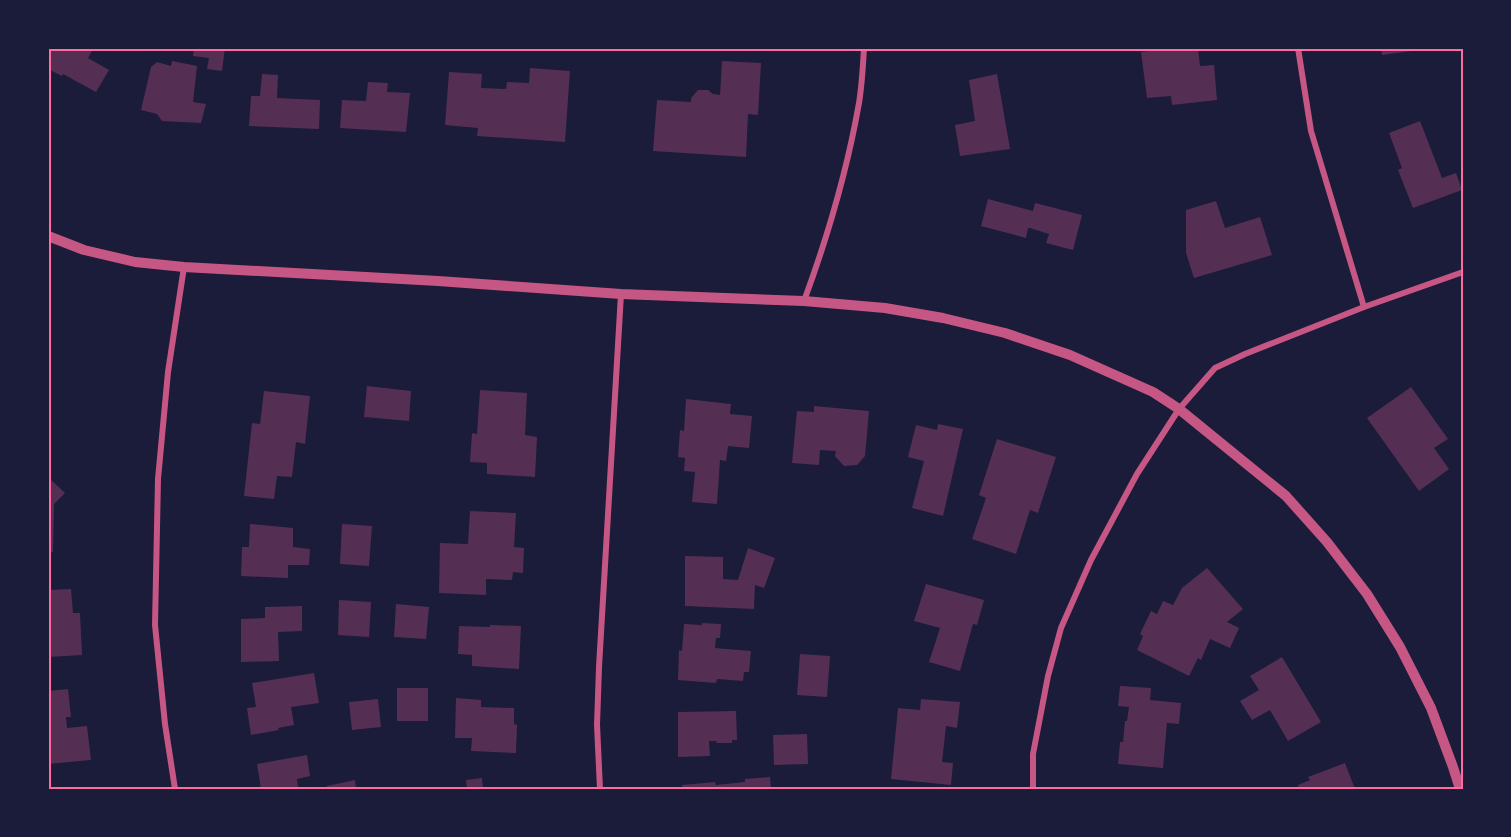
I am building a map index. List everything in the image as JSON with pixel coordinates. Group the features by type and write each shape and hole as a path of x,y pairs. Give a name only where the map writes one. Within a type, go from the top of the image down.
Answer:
{"street":[{"path":"804,301 840,196 860,100 864,48"},
{"path":"1298,48 1311,131 1364,307"},
{"path":"48,236 84,250 135,262 184,267 621,294 804,301 885,308 943,318 1005,333 1070,355 1153,392 1179,409 1286,496 1327,542 1367,594 1400,647 1431,708 1460,789"},
{"path":"175,789 165,724 155,625 158,479 168,372 184,267"},
{"path":"1033,789 1033,754 1048,676 1061,627 1091,560 1137,474 1179,409 1215,368 1364,307 1463,272"},
{"path":"600,789 597,725 599,667 621,294"}],"building":[{"path":"48,48 93,49 88,58 109,70 96,92 63,74 62,76 48,69"},
{"path":"194,48 225,48 222,71 207,69 209,58 193,56"},
{"path":"1171,48 1198,48 1200,66 1214,65 1217,100 1172,105 1171,96 1147,98 1141,52"},
{"path":"1381,48 1426,48 1426,49 1382,55"},
{"path":"172,61 197,66 193,102 206,104 201,123 162,121 157,114 141,110 151,67 157,62 171,66"},
{"path":"722,61 761,63 758,115 748,114 746,157 653,151 657,100 691,102 691,98 698,90 708,90 720,95"},
{"path":"530,68 570,71 565,142 477,136 478,128 445,125 449,72 482,74 481,88 506,89 507,82 529,83"},
{"path":"262,74 278,75 277,98 320,100 319,129 249,126 251,96 260,96"},
{"path":"997,74 1010,149 960,156 955,125 975,121 969,80"},
{"path":"368,82 388,83 387,92 410,93 406,132 340,128 342,100 366,101"},
{"path":"1420,121 1442,178 1456,173 1462,190 1413,208 1398,170 1402,168 1389,133"},
{"path":"988,199 1033,211 1035,203 1082,215 1073,250 1046,243 1049,234 1030,228 1028,228 1026,238 981,226"},
{"path":"1216,201 1225,228 1260,217 1272,255 1194,278 1186,253 1186,210"},
{"path":"367,386 411,391 409,421 364,417"},
{"path":"1411,387 1448,439 1434,448 1449,469 1419,491 1367,418"},
{"path":"480,390 527,393 525,435 537,437 535,477 487,474 487,463 470,462 472,433 477,434"},
{"path":"264,391 310,396 305,444 296,442 292,477 277,476 274,499 244,496 252,423 260,424"},
{"path":"686,399 731,404 730,414 752,416 749,448 728,446 726,461 720,460 717,504 692,502 695,472 684,471 685,458 678,457 680,430 684,431"},
{"path":"814,406 869,411 865,456 857,465 844,466 835,456 836,451 820,450 819,465 792,463 797,411 814,412"},
{"path":"938,424 963,429 943,516 912,508 924,461 908,457 916,425 937,430"},
{"path":"997,439 1056,457 1038,513 1030,510 1016,554 972,539 986,498 979,495"},
{"path":"48,477 65,493 54,504 53,552 48,552"},
{"path":"470,511 516,513 514,547 524,548 523,573 513,572 512,580 486,579 486,595 439,593 440,543 468,544"},
{"path":"250,524 293,528 293,547 310,549 309,565 288,565 288,578 241,576 242,547 249,547"},
{"path":"342,524 372,526 369,566 340,564"},
{"path":"748,548 775,558 764,588 755,585 754,609 685,606 685,556 723,557 723,579 738,580"},
{"path":"1207,568 1243,609 1227,622 1239,628 1230,648 1210,639 1201,660 1198,658 1189,676 1137,650 1143,636 1140,634 1151,611 1157,614 1163,601 1173,605 1182,588"},
{"path":"926,584 984,600 977,625 973,624 960,671 929,662 940,628 914,621"},
{"path":"71,589 73,613 80,613 82,655 48,657 48,590"},
{"path":"339,600 371,602 369,637 338,635"},
{"path":"396,604 429,607 426,639 394,637"},
{"path":"302,606 302,631 278,632 279,661 241,662 241,619 265,618 265,607"},
{"path":"702,623 721,624 720,638 716,638 715,648 751,651 749,672 744,672 743,681 717,679 716,683 678,680 679,650 682,651 684,624 702,625"},
{"path":"490,625 521,626 519,669 472,666 472,655 458,654 459,626 490,627"},
{"path":"800,654 830,656 827,697 797,695"},
{"path":"1282,657 1321,722 1288,741 1270,710 1252,720 1240,701 1259,690 1250,676"},
{"path":"314,673 319,703 291,707 294,725 251,735 247,708 256,707 252,683"},
{"path":"1120,686 1151,688 1150,700 1181,703 1179,724 1167,723 1163,768 1118,764 1120,742 1123,742 1129,707 1118,706"},
{"path":"397,688 428,688 428,721 397,721"},
{"path":"68,689 71,717 66,717 67,728 87,726 91,760 48,764 48,691"},
{"path":"456,698 481,700 481,707 514,708 514,724 517,725 516,753 471,751 472,738 455,738"},
{"path":"378,699 381,727 352,730 349,702"},
{"path":"921,699 960,702 957,728 946,726 942,762 953,763 951,785 891,779 898,708 920,710"},
{"path":"736,711 737,740 732,740 732,743 709,741 710,756 678,757 678,712"},
{"path":"807,734 808,764 774,765 773,735"},
{"path":"307,755 310,776 297,779 298,789 261,789 257,764"},
{"path":"1345,763 1355,789 1299,789 1298,785 1310,780 1308,777"},
{"path":"770,777 771,789 683,789 682,785 715,782 716,785"},
{"path":"482,778 483,789 467,789 466,780"},
{"path":"355,780 356,789 327,789 327,786"}]}
